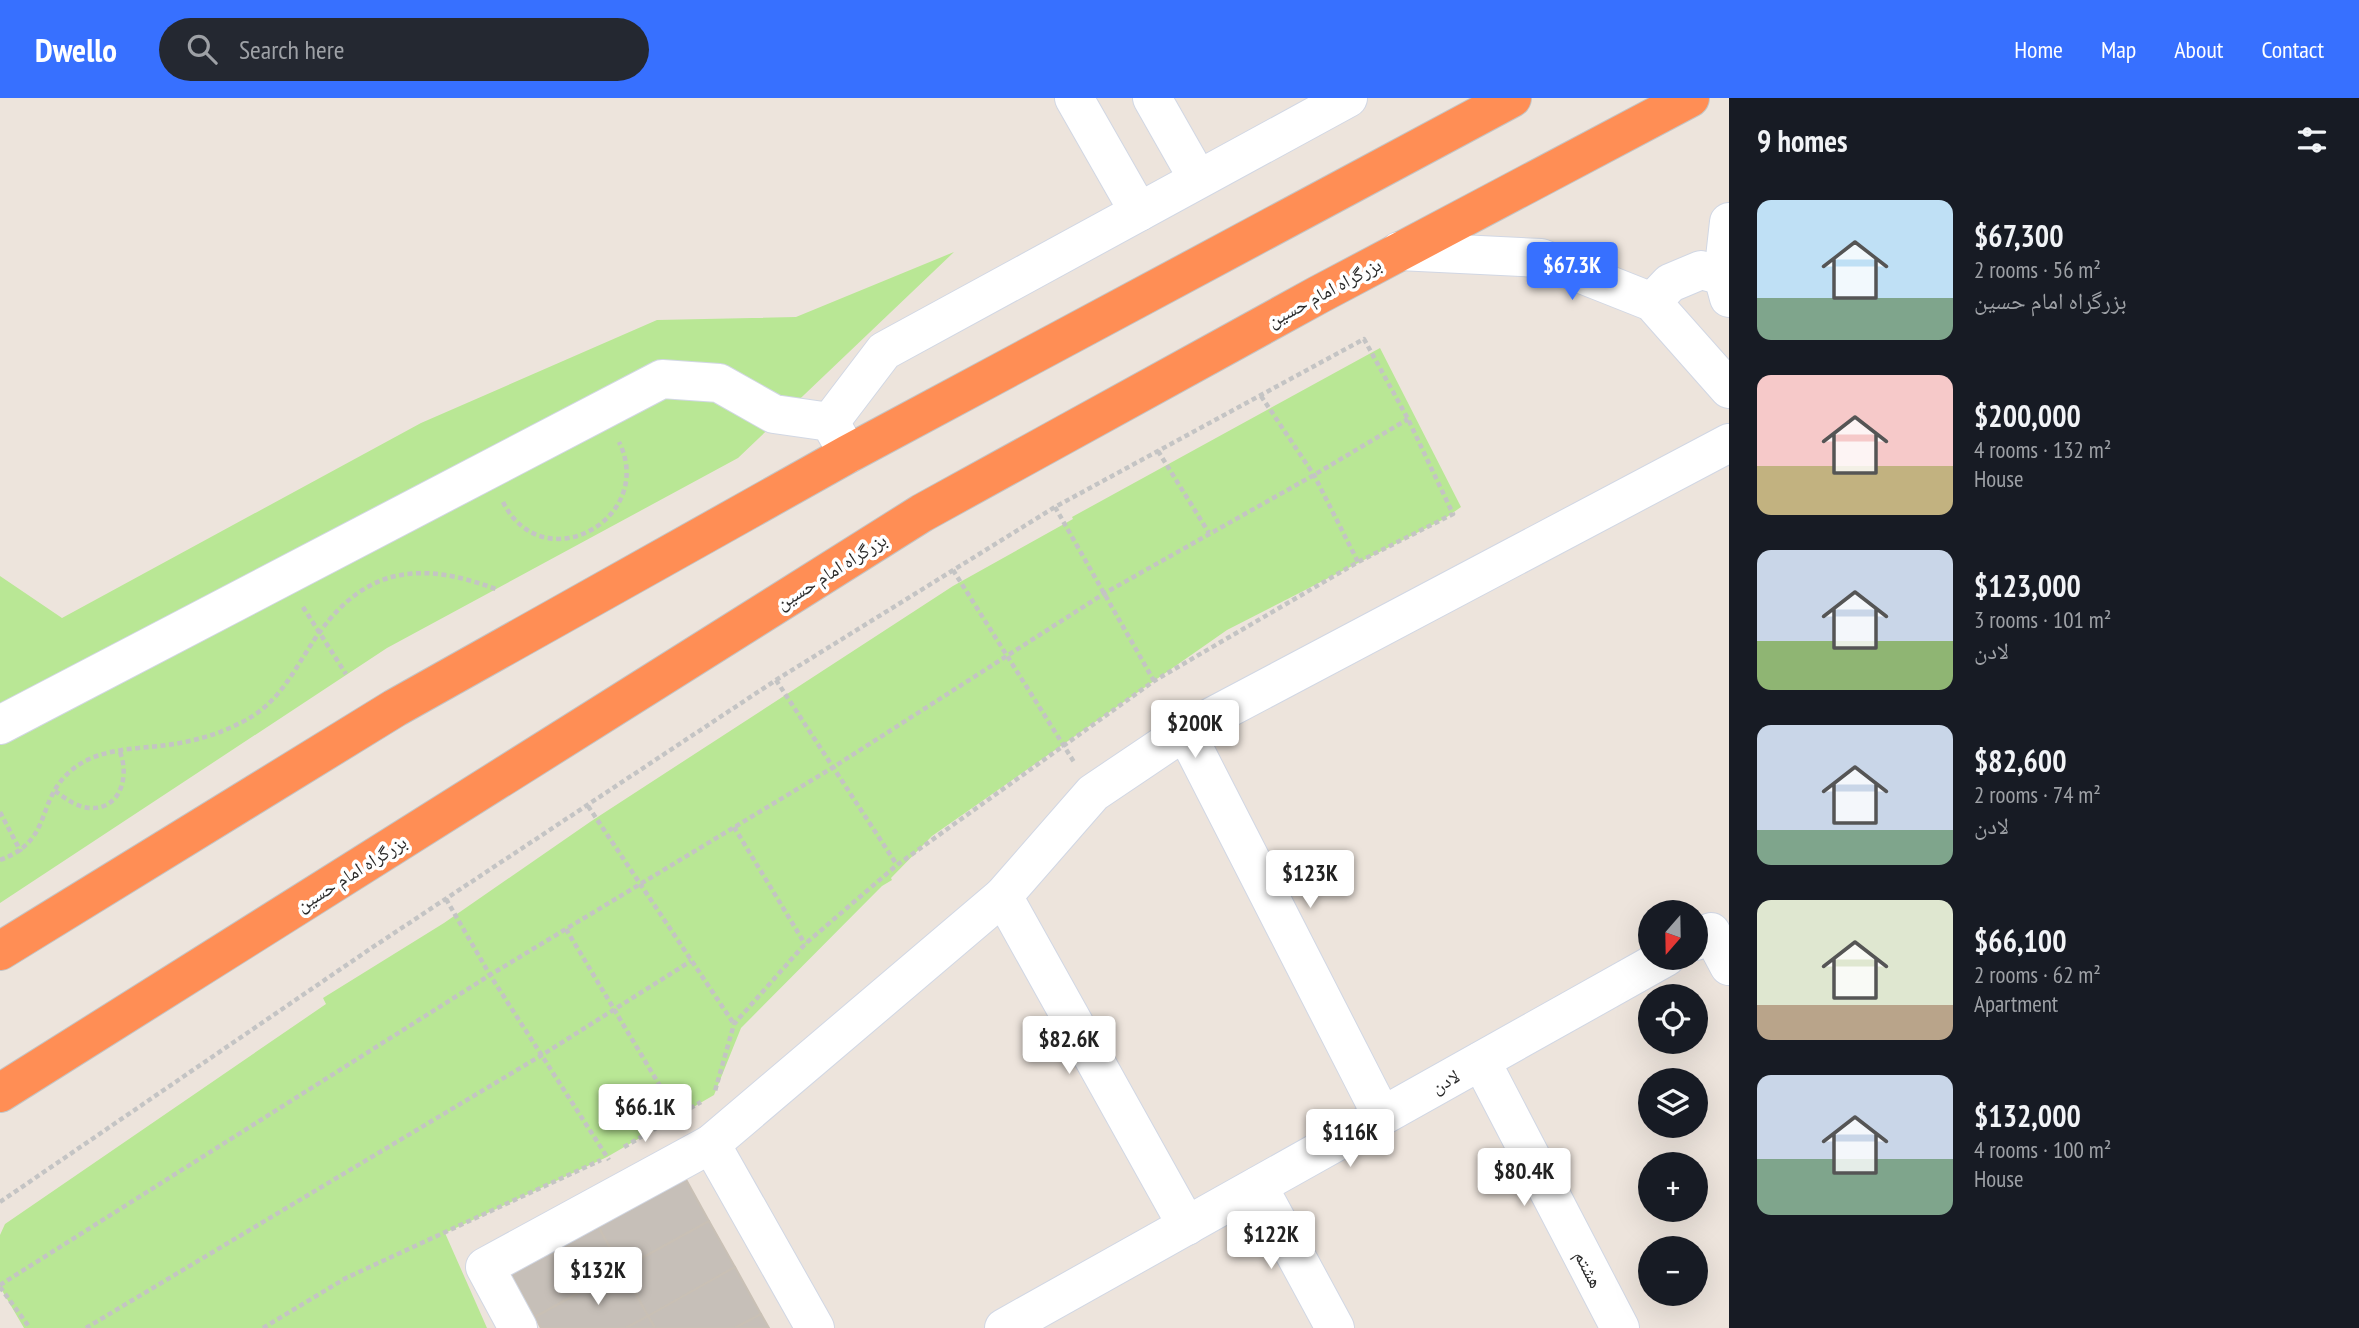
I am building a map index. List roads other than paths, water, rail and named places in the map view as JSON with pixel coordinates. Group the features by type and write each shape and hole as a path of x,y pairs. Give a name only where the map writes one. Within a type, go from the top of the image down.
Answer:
{"highway":[{"path":"0,951 839,438 1512,98"},
{"name":"بزرگراه امام حسین","path":"0,1093 922,513 1399,251 1690,98"}],"street":[{"path":"1074,98 1139,212"},
{"path":"1152,98 1198,179"},
{"path":"1,722 287,576 662,379 719,383 774,414 839,438 884,351 1348,98"},
{"path":"1726,287 1729,222"},
{"path":"1399,251 1541,258 1651,302 1729,389"},
{"path":"1651,302 1670,283 1701,270 1726,287"},
{"path":"518,1328 485,1267 616,1173 711,1144 1003,896 1093,793 1185,731 1729,443"},
{"path":"1185,731 1382,1116"},
{"path":"1003,896 1186,1226"},
{"path":"1708,941 1729,966"},
{"name":"لادن","path":"1022,1324 1186,1226 1643,970"},
{"name":"هشتم","path":"1481,1061 1620,1328"},
{"path":"711,1144 815,1328"},
{"path":"1258,1186 1335,1328"}]}
